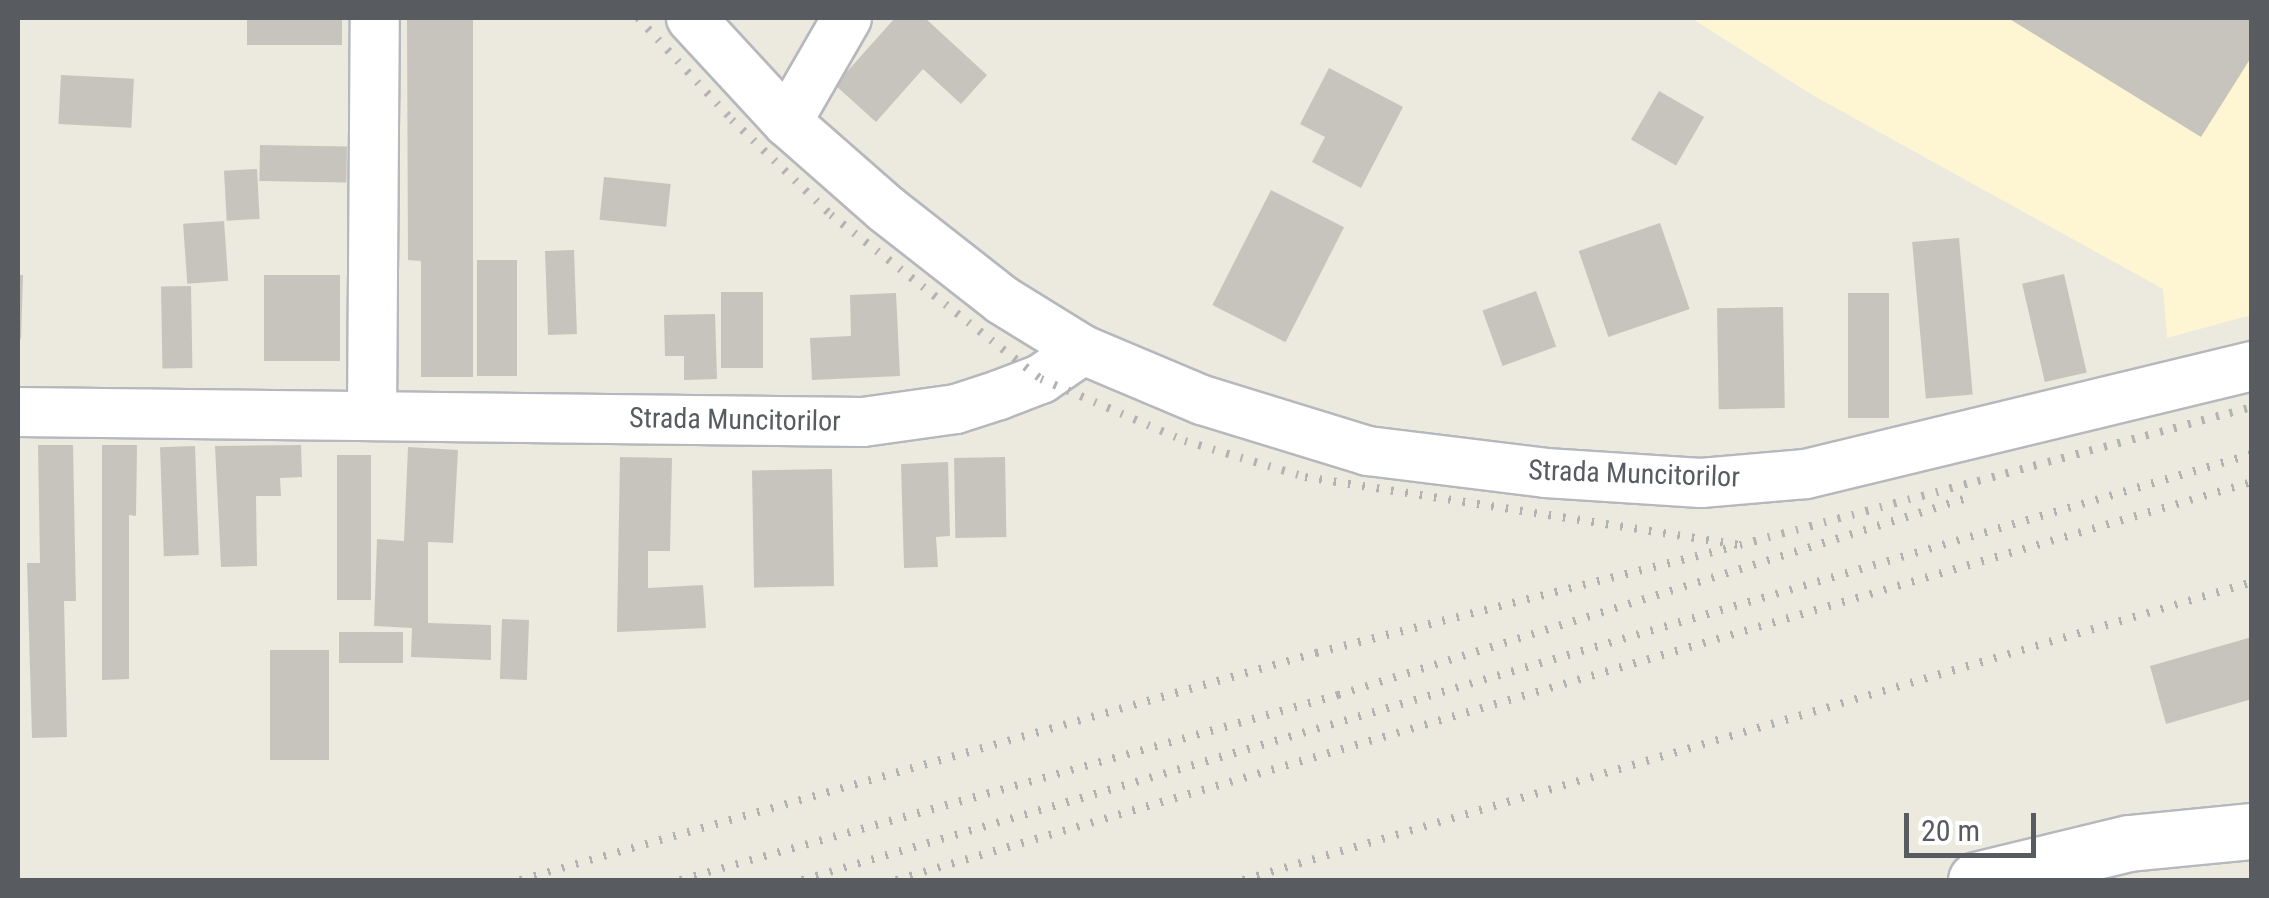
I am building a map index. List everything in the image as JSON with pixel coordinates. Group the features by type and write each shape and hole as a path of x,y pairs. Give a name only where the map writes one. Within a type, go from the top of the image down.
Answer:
{"main road":[{"path":"1976,880 2129,843 2252,832"}],"street":[{"path":"372,416 374,18"},
{"name":"Strada Muncitorilor","path":"692,18 787,122 886,209 1002,300 1083,350 1202,400 1368,451 1546,473 1701,482 1806,474 2252,366"},
{"path":"787,122 847,18"},
{"name":"Strada Muncitorilor","path":"18,412 864,422 956,409 984,400 1042,379 1083,350"}],"shaded area":[{"path":"1691,18 2251,18 2251,315 2167,338 2163,289 1814,96"}],"building":[{"path":"247,18 342,18 342,45 247,45"},
{"path":"407,18 473,18 473,377 421,377 421,261 408,260"},
{"path":"895,18 925,18 987,75 961,104 923,69 876,122 835,85"},
{"path":"2008,18 2252,18 2252,56 2201,137"},
{"path":"1329,68 1403,107 1361,188 1312,162 1325,137 1300,124"},
{"path":"61,75 134,79 131,128 58,124"},
{"path":"1659,91 1704,117 1676,165 1631,139"},
{"path":"260,145 347,147 346,183 259,181"},
{"path":"257,169 260,219 227,221 224,171"},
{"path":"604,177 671,184 666,227 600,220"},
{"path":"1271,190 1344,227 1285,342 1212,305"},
{"path":"224,221 228,281 187,284 183,224"},
{"path":"1660,223 1690,309 1608,337 1579,251"},
{"path":"1959,238 1973,394 1926,398 1912,242"},
{"path":"574,250 577,334 548,335 545,251"},
{"path":"477,260 517,260 517,376 477,376"},
{"path":"2064,274 2087,372 2045,382 2022,284"},
{"path":"18,275 23,275 21,339 18,338"},
{"path":"264,275 340,275 340,361 264,361"},
{"path":"191,286 192,368 162,369 161,287"},
{"path":"1536,291 1556,346 1503,366 1482,310"},
{"path":"721,292 763,292 763,368 721,368"},
{"path":"896,293 900,376 812,380 810,338 851,336 850,295"},
{"path":"1848,293 1889,293 1889,418 1848,418"},
{"path":"1783,307 1785,408 1719,409 1717,308"},
{"path":"715,314 717,379 684,380 684,356 665,356 664,315"},
{"path":"38,445 73,445 76,601 64,601 67,737 32,738 27,563 40,563"},
{"path":"102,445 137,445 136,516 129,515 129,679 102,680"},
{"path":"301,445 302,477 280,478 281,496 256,496 257,566 221,567 215,446"},
{"path":"195,446 199,555 164,556 160,447"},
{"path":"408,447 458,450 453,543 428,542 428,623 491,625 491,660 411,657 412,628 374,626 377,539 404,541"},
{"path":"337,455 371,455 371,600 337,600"},
{"path":"620,457 672,458 670,551 648,551 648,588 703,585 706,628 617,632"},
{"path":"1005,457 1006,537 955,538 954,458"},
{"path":"948,462 950,536 936,537 938,567 904,568 901,464"},
{"path":"832,469 834,586 754,587 752,470"},
{"path":"502,619 529,620 527,680 500,679"},
{"path":"339,632 403,632 403,663 339,663"},
{"path":"2252,637 2252,699 2166,724 2150,666"},
{"path":"270,650 329,650 329,760 270,760"}],"railway":[{"path":"638,18 732,120 831,215 1041,379 1185,441 1305,477 1740,545 2252,407"},
{"path":"802,880 2252,454"},
{"path":"896,880 2252,482"},
{"path":"680,880 1338,695 1964,499"},
{"path":"520,880 1316,653 1729,548"},
{"path":"1243,880 2252,582"}]}
